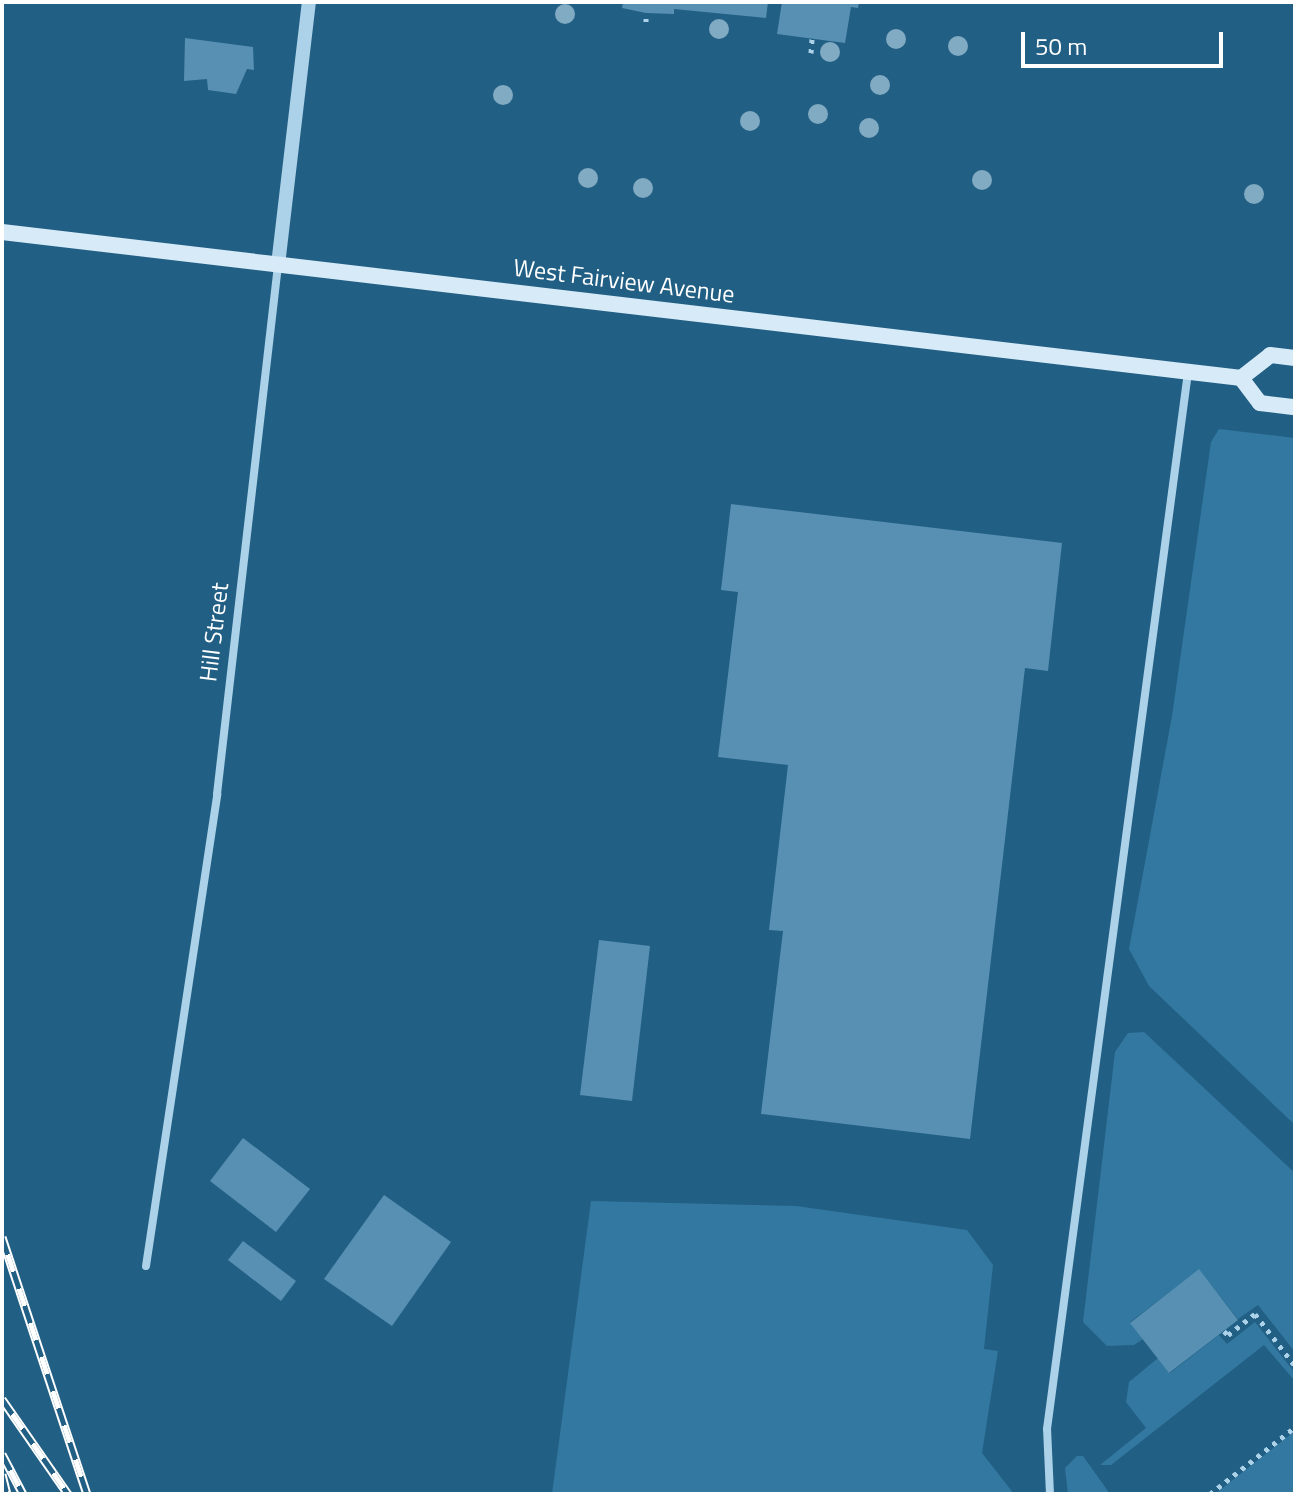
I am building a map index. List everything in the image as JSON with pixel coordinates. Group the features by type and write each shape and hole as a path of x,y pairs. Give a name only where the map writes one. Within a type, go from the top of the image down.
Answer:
{"main road":[{"name":"West Fairview Avenue","path":"2,232 1241,378"},
{"path":"1295,358 1270,355 1241,378 1260,403 1295,407"}],"street":[{"name":"Hill Street","path":"146,1266 219,779 309,2"},
{"path":"1050,1494 1047,1429 1188,372"}],"path":[{"path":"646,13 646,22"},
{"path":"811,53 812,39"},
{"path":"1224,1331 1228,1335 1255,1314 1295,1366"},
{"path":"1210,1494 1295,1427"}],"shaded area":[{"path":"1219,429 1295,438 1295,1125 1149,986 1129,949 1172,716 1211,442"},
{"path":"1144,1032 1295,1173 1295,1352 1258,1305 1238,1319 1199,1270 1130,1322 1143,1339 1134,1345 1107,1346 1083,1322 1115,1052 1128,1033"},
{"path":"591,1201 796,1206 967,1230 993,1265 984,1349 998,1351 982,1453 1014,1494 552,1494"},
{"path":"1255,1322 1295,1373 1295,1381 1264,1345 1111,1465 1100,1465 1146,1428 1126,1402 1129,1382 1158,1358 1170,1373 1219,1335 1227,1344"},
{"path":"1295,1431 1295,1494 1215,1494"},
{"path":"1077,1456 1083,1456 1110,1494 1068,1494 1065,1468"}],"building":[{"path":"623,2 768,2 766,18 674,9 674,14 646,13 622,8"},
{"path":"782,2 859,2 858,8 851,7 845,43 777,34"},
{"path":"185,38 253,47 254,70 247,69 236,94 208,90 207,79 184,81"},
{"path":"731,504 1062,543 1048,671 1025,668 970,1139 761,1114 783,931 769,930 788,765 718,757 738,592 721,590"},
{"path":"599,940 650,946 632,1101 580,1095"},
{"path":"243,1138 310,1189 276,1232 210,1181"},
{"path":"384,1195 451,1242 392,1326 324,1279"},
{"path":"243,1241 296,1281 281,1301 228,1260"},
{"path":"1199,1269 1238,1320 1169,1373 1130,1323"}],"railway":[{"path":"2,1237 87,1494"},
{"path":"2,1399 68,1494"},
{"path":"2,1454 23,1494"},
{"path":"2,1474 7,1494"}]}
